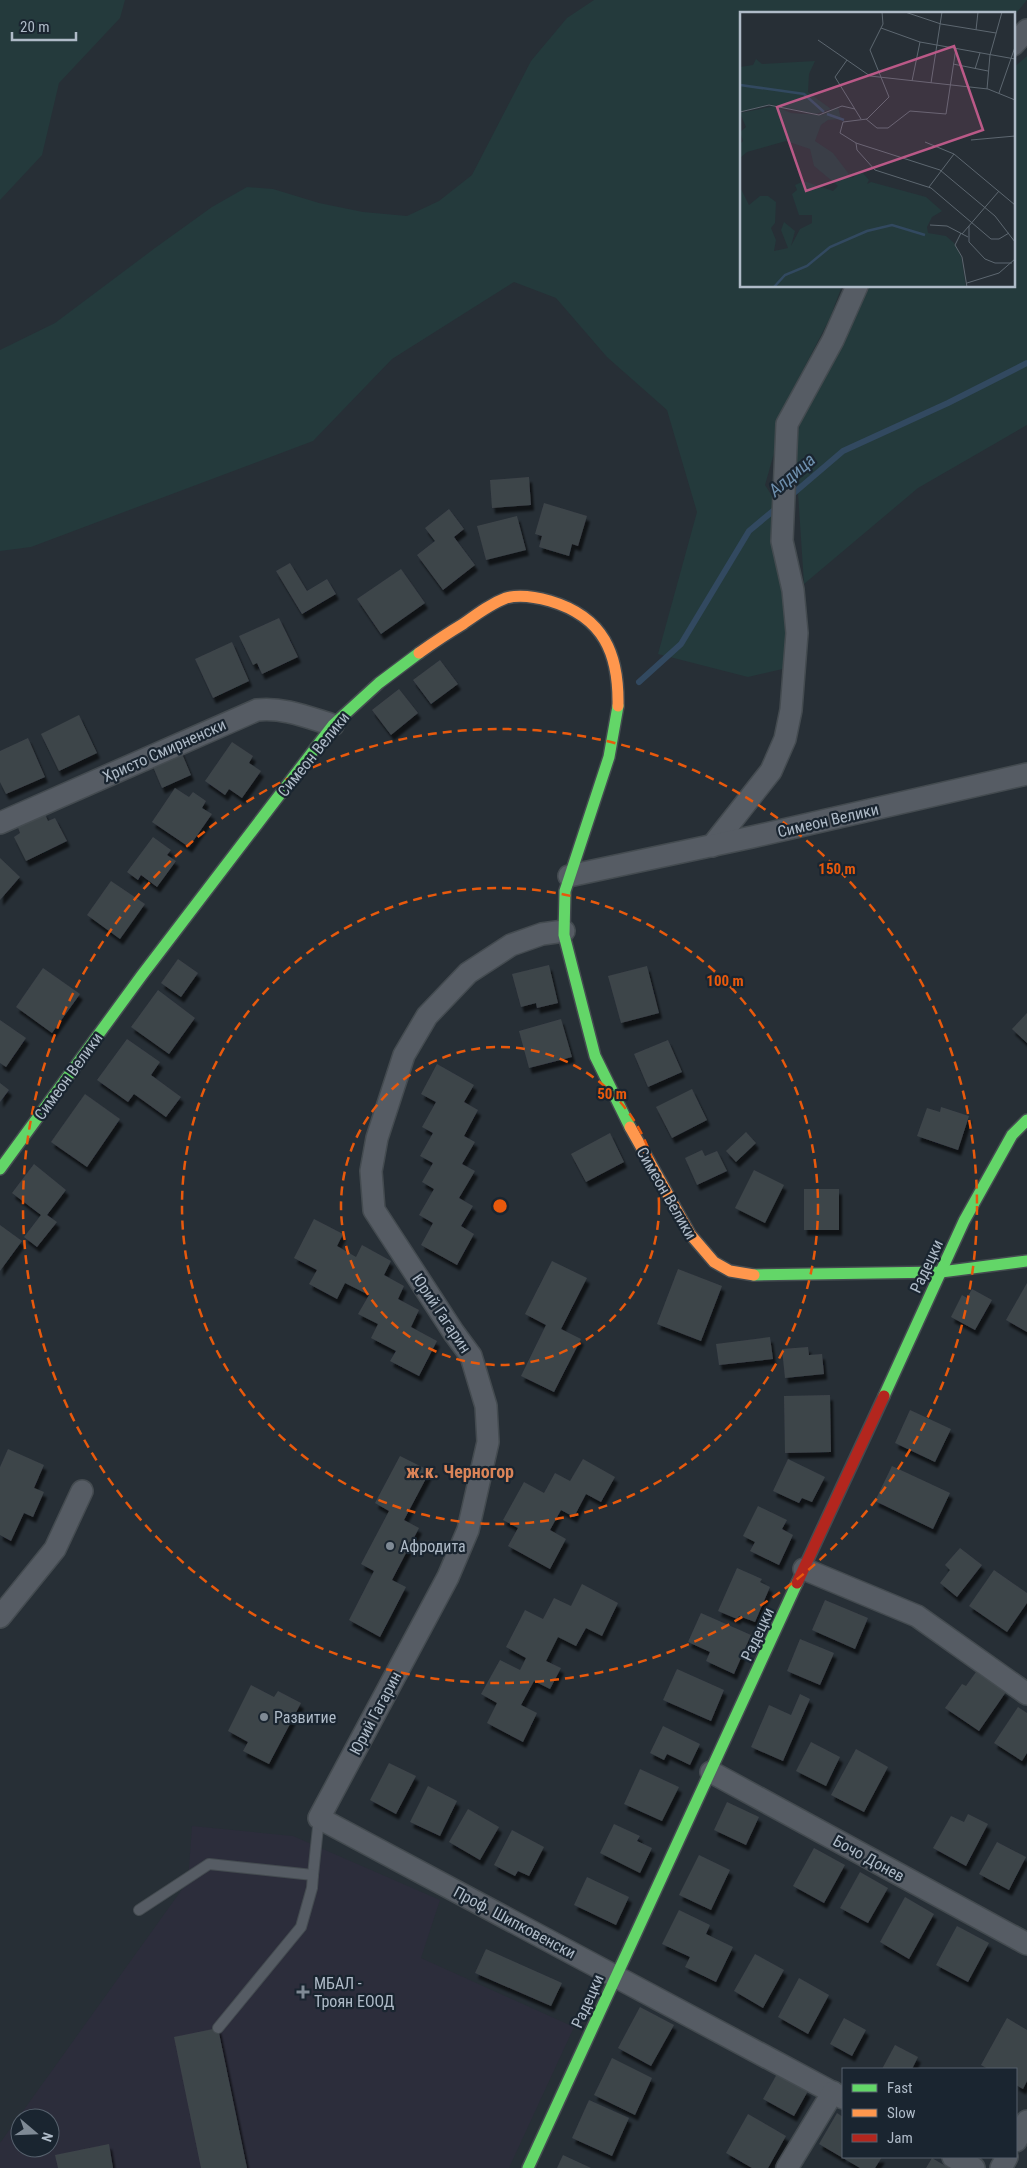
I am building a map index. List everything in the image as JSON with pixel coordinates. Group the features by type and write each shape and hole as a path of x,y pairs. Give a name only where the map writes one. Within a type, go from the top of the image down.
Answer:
{"street":[{"path":"1014,45 1027,30"},
{"path":"712,846 771,771 785,739 791,710 797,633 794,590 782,541 787,424 833,340 856,288"},
{"name":"Симеон Велики","path":"0,1169 142,975 333,725 362,696 486,608 510,596 537,598 562,603 586,617 605,637 615,662 618,686 617,712 611,746 603,776 569,876 566,892 564,931 595,1056 639,1146 690,1234 714,1262 730,1271 748,1275 941,1272 1027,1261"},
{"name":"Христо Смирненски","path":"0,823 257,710 272,708 292,712 333,725"},
{"name":"Симеон Велики","path":"569,876 712,846 1027,774"},
{"name":"Юрий Гагарин","path":"319,1818 451,1569 468,1530 488,1442 486,1406 471,1356 374,1210 371,1171 377,1138 404,1056 427,1016 468,973 510,945 542,934 564,931"},
{"name":"Радецки","path":"528,2168 964,1221 1012,1135 1027,1120"},
{"path":"0,1616 55,1549 82,1491"},
{"path":"804,1569 917,1616 1027,1694"},
{"name":"Бочо Донев","path":"711,1772 1027,1944"},
{"name":"Проф. Шипковенски","path":"319,1818 838,2095"},
{"path":"787,2168 838,2095"},
{"path":"1017,2139 1027,2121"},
{"path":"955,2158 974,2168"}],"lane":[{"path":"218,2028 301,1927 312,1888 319,1818"},
{"path":"139,1910 209,1864 313,1875"}],"shaded area":[{"name":"МБАЛ - Троян ЕООД","path":"192,1826 293,1836 440,1900 421,1958 574,2027 509,2168 0,2168 0,2143 10,2129 10,2158 60,2158 60,2108 25,2108 188,1881"}],"green space":[{"path":"0,0 125,0 120,18 59,83 42,155 0,200"},
{"path":"594,0 1027,0 1014,16 1014,12 740,12 740,288 841,288 830,318 791,393 765,485 774,499 800,665 748,677 658,654 697,512 667,410 607,357 556,298 514,282 392,359 313,441 31,547 0,551 0,350 55,323 212,207 247,187 273,189 319,203 363,212 407,216 439,201 472,175 531,61 567,18"},
{"path":"1027,56 1027,425 918,488 804,584 795,447 805,401 847,336 861,298 868,288 1014,288 1014,67"}],"building":[{"path":"529,477 531,505 492,508 490,480"},
{"path":"544,503 587,516 578,546 572,544 569,556 539,547 542,536 535,534"},
{"path":"449,509 464,529 454,537 475,565 443,590 417,555 435,541 425,528"},
{"path":"517,516 526,550 486,560 477,526"},
{"path":"290,563 307,591 327,579 336,594 302,614 276,571"},
{"path":"401,569 425,603 381,634 357,599"},
{"path":"279,618 298,657 262,674 257,663 253,665 239,636"},
{"path":"232,642 249,681 213,698 195,659"},
{"path":"440,660 458,684 431,704 413,680"},
{"path":"399,689 418,713 391,735 372,710"},
{"path":"79,715 97,753 59,771 41,734"},
{"path":"28,738 45,777 6,794 0,782 0,751"},
{"path":"232,742 253,756 249,763 261,771 242,798 229,789 225,795 205,781"},
{"path":"180,749 191,775 162,788 151,762"},
{"path":"175,788 189,797 193,792 206,801 202,808 212,814 189,847 152,822"},
{"path":"44,812 48,821 55,818 67,841 26,861 14,837 20,833 17,825"},
{"path":"153,837 171,850 167,855 176,861 157,887 141,875 138,880 127,872"},
{"path":"0,858 20,877 0,900"},
{"path":"111,881 145,904 120,939 87,915"},
{"path":"178,959 198,973 181,997 161,983"},
{"path":"549,965 558,1003 537,1008 536,1003 521,1007 512,974"},
{"path":"647,966 659,1013 621,1023 608,976"},
{"path":"43,968 80,994 52,1033 16,1007"},
{"path":"158,990 195,1018 169,1054 131,1027"},
{"path":"1027,1013 1027,1043 1012,1029"},
{"path":"561,1019 572,1057 529,1068 519,1031"},
{"path":"0,1020 26,1038 6,1067 0,1063"},
{"path":"127,1039 160,1062 151,1075 181,1097 166,1117 134,1094 128,1102 97,1080"},
{"path":"668,1040 682,1072 648,1087 634,1054"},
{"path":"437,1064 474,1085 464,1102 478,1110 464,1136 475,1142 462,1164 475,1171 459,1198 473,1206 461,1226 474,1234 457,1265 421,1245 433,1223 419,1215 434,1189 422,1182 433,1163 420,1156 433,1133 422,1127 436,1102 421,1094"},
{"path":"0,1083 9,1090 0,1102"},
{"path":"692,1089 707,1120 672,1138 656,1107"},
{"path":"85,1094 120,1119 87,1167 51,1142"},
{"path":"941,1107 969,1116 958,1150 917,1136 927,1108 940,1112"},
{"path":"746,1132 756,1143 736,1162 726,1151"},
{"path":"610,1133 624,1162 586,1182 571,1154"},
{"path":"702,1150 705,1156 717,1151 727,1171 697,1185 685,1158"},
{"path":"34,1164 66,1190 47,1215 57,1222 37,1247 24,1237 41,1215 12,1193"},
{"path":"754,1170 784,1185 765,1223 735,1208"},
{"path":"804,1189 839,1189 839,1230 804,1230"},
{"path":"314,1219 343,1234 337,1246 356,1257 362,1245 391,1261 384,1275 404,1286 398,1299 419,1310 411,1327 437,1341 419,1376 390,1361 396,1351 371,1338 378,1324 358,1314 369,1295 345,1283 337,1299 309,1284 317,1270 294,1258"},
{"path":"0,1225 22,1241 0,1271"},
{"path":"552,1261 587,1278 561,1329 581,1339 554,1392 521,1376 546,1325 525,1314"},
{"path":"678,1269 722,1286 701,1341 657,1324"},
{"path":"1027,1283 1027,1332 1006,1320"},
{"path":"972,1289 992,1300 975,1330 951,1317 962,1295 967,1298"},
{"path":"770,1337 773,1359 719,1365 716,1344"},
{"path":"808,1347 809,1355 822,1354 824,1374 785,1378 782,1349"},
{"path":"830,1395 831,1452 785,1453 784,1396"},
{"path":"910,1410 951,1429 935,1462 895,1443"},
{"path":"8,1449 44,1465 34,1488 44,1492 33,1517 24,1513 11,1541 0,1535 0,1467"},
{"name":"Афродита","path":"400,1456 430,1471 404,1520 419,1528 392,1580 406,1587 380,1637 349,1620 374,1571 361,1564 389,1511 375,1503"},
{"path":"583,1459 615,1477 601,1502 586,1494 574,1517 561,1510 550,1530 566,1539 550,1569 508,1546 518,1528 503,1520 524,1482 544,1493 555,1473 570,1481"},
{"path":"788,1459 825,1477 812,1502 802,1498 799,1503 773,1491"},
{"path":"892,1466 950,1493 933,1529 875,1501"},
{"path":"758,1506 787,1520 782,1529 793,1535 779,1565 750,1551 755,1542 743,1536"},
{"path":"960,1548 982,1565 957,1597 940,1583 950,1570 945,1565"},
{"path":"737,1568 762,1579 760,1582 770,1587 755,1622 739,1616 737,1619 718,1611"},
{"path":"994,1570 1027,1593 1027,1603 1007,1632 969,1606"},
{"path":"582,1584 618,1603 602,1636 586,1628 576,1646 558,1637 546,1661 561,1668 550,1689 534,1681 521,1705 537,1713 523,1742 487,1723 497,1703 481,1694 500,1660 520,1670 526,1658 506,1647 525,1610 543,1619 554,1598 571,1606"},
{"path":"825,1600 868,1618 855,1649 812,1630"},
{"path":"701,1613 751,1635 734,1674 706,1661 710,1652 688,1642"},
{"path":"800,1639 834,1653 820,1685 787,1671"},
{"path":"677,1669 724,1690 711,1721 663,1700"},
{"path":"976,1672 1006,1692 979,1731 945,1708 962,1684 966,1686"},
{"name":"Развитие","path":"251,1685 274,1697 278,1691 301,1703 269,1764 243,1751 248,1742 228,1731"},
{"path":"800,1694 810,1699 783,1761 751,1747 769,1705 791,1715"},
{"path":"1018,1707 1027,1713 1027,1753 1022,1761 994,1743"},
{"path":"663,1726 700,1744 690,1765 667,1754 664,1760 650,1753"},
{"path":"811,1742 840,1757 826,1786 796,1771"},
{"path":"856,1749 888,1767 864,1812 831,1795"},
{"path":"389,1763 416,1776 396,1814 370,1800"},
{"path":"640,1769 679,1787 662,1821 624,1804"},
{"path":"428,1786 457,1801 440,1836 410,1822"},
{"path":"727,1802 759,1817 746,1845 714,1830"},
{"path":"468,1809 499,1827 480,1860 449,1842"},
{"path":"968,1814 988,1824 966,1866 933,1848 951,1816 964,1822"},
{"path":"614,1824 640,1836 637,1841 652,1848 640,1873 600,1853"},
{"path":"512,1830 544,1847 529,1876 518,1871 515,1876 494,1865"},
{"path":"997,1842 1026,1857 1009,1890 979,1874"},
{"path":"814,1848 845,1865 824,1903 793,1886"},
{"path":"699,1855 730,1870 711,1910 679,1895"},
{"path":"860,1872 888,1888 868,1923 840,1908"},
{"path":"587,1877 629,1897 616,1925 574,1905"},
{"path":"905,1897 934,1914 909,1959 880,1942"},
{"path":"679,1910 710,1925 706,1934 733,1947 716,1982 685,1967 690,1957 662,1944"},
{"path":"957,1926 989,1943 968,1982 936,1965"},
{"path":"486,1949 562,1983 551,2006 475,1973"},
{"path":"755,1954 784,1970 763,2008 734,1991"},
{"path":"799,1978 829,1995 808,2034 778,2017"},
{"path":"640,2007 674,2025 651,2066 618,2048"},
{"path":"844,2018 866,2030 852,2056 830,2044"},
{"path":"1007,2018 1027,2030 1027,2081 1023,2089 1017,2086 1017,2068 986,2068 981,2065"},
{"path":"218,2028 247,2168 201,2168 174,2037"},
{"path":"895,2045 918,2057 912,2068 883,2068"},
{"path":"612,2058 652,2078 635,2115 594,2095"},
{"path":"777,2074 808,2091 794,2116 763,2099"},
{"path":"589,2100 629,2118 612,2156 572,2138"},
{"path":"837,2113 842,2116 842,2157 819,2144"},
{"path":"748,2114 786,2136 768,2168 752,2168 726,2153"},
{"path":"109,2144 113,2168 58,2168 56,2158 60,2158 60,2154"},
{"path":"563,2155 591,2168 557,2168"},
{"path":"843,2158 881,2158 875,2168 860,2168"},
{"path":"932,2158 949,2168 926,2168"}],"waterway":[{"name":"Алдица","path":"788,498 843,451 948,403 1027,363"},
{"name":"Алдица","path":"639,682 681,644 749,531 779,506"}],"traffic: fast":[{"path":"0,1169 142,975 333,725 379,683 419,653"},
{"path":"618,706 609,757 565,891 564,935 595,1056 630,1127"},
{"path":"884,1396 964,1221 1012,1135 1027,1120"},
{"path":"754,1275 941,1272 1027,1261"},
{"path":"528,2168 797,1583"}],"traffic: slow":[{"path":"419,653 500,600 517,596 528,596 550,601 584,617 605,640 615,670 618,687 618,706"},
{"path":"630,1127 690,1234 714,1262 730,1271 754,1275"}],"traffic: jam":[{"path":"797,1583 884,1396"}],"place":[{"name":"Афродита","path":"390,1546"},
{"name":"Развитие","path":"264,1717"},
{"name":"МБАЛ - Троян ЕООД","path":"303,1992"}],"district":[{"name":"ж.к. Черногор","path":"460,1472"}]}
